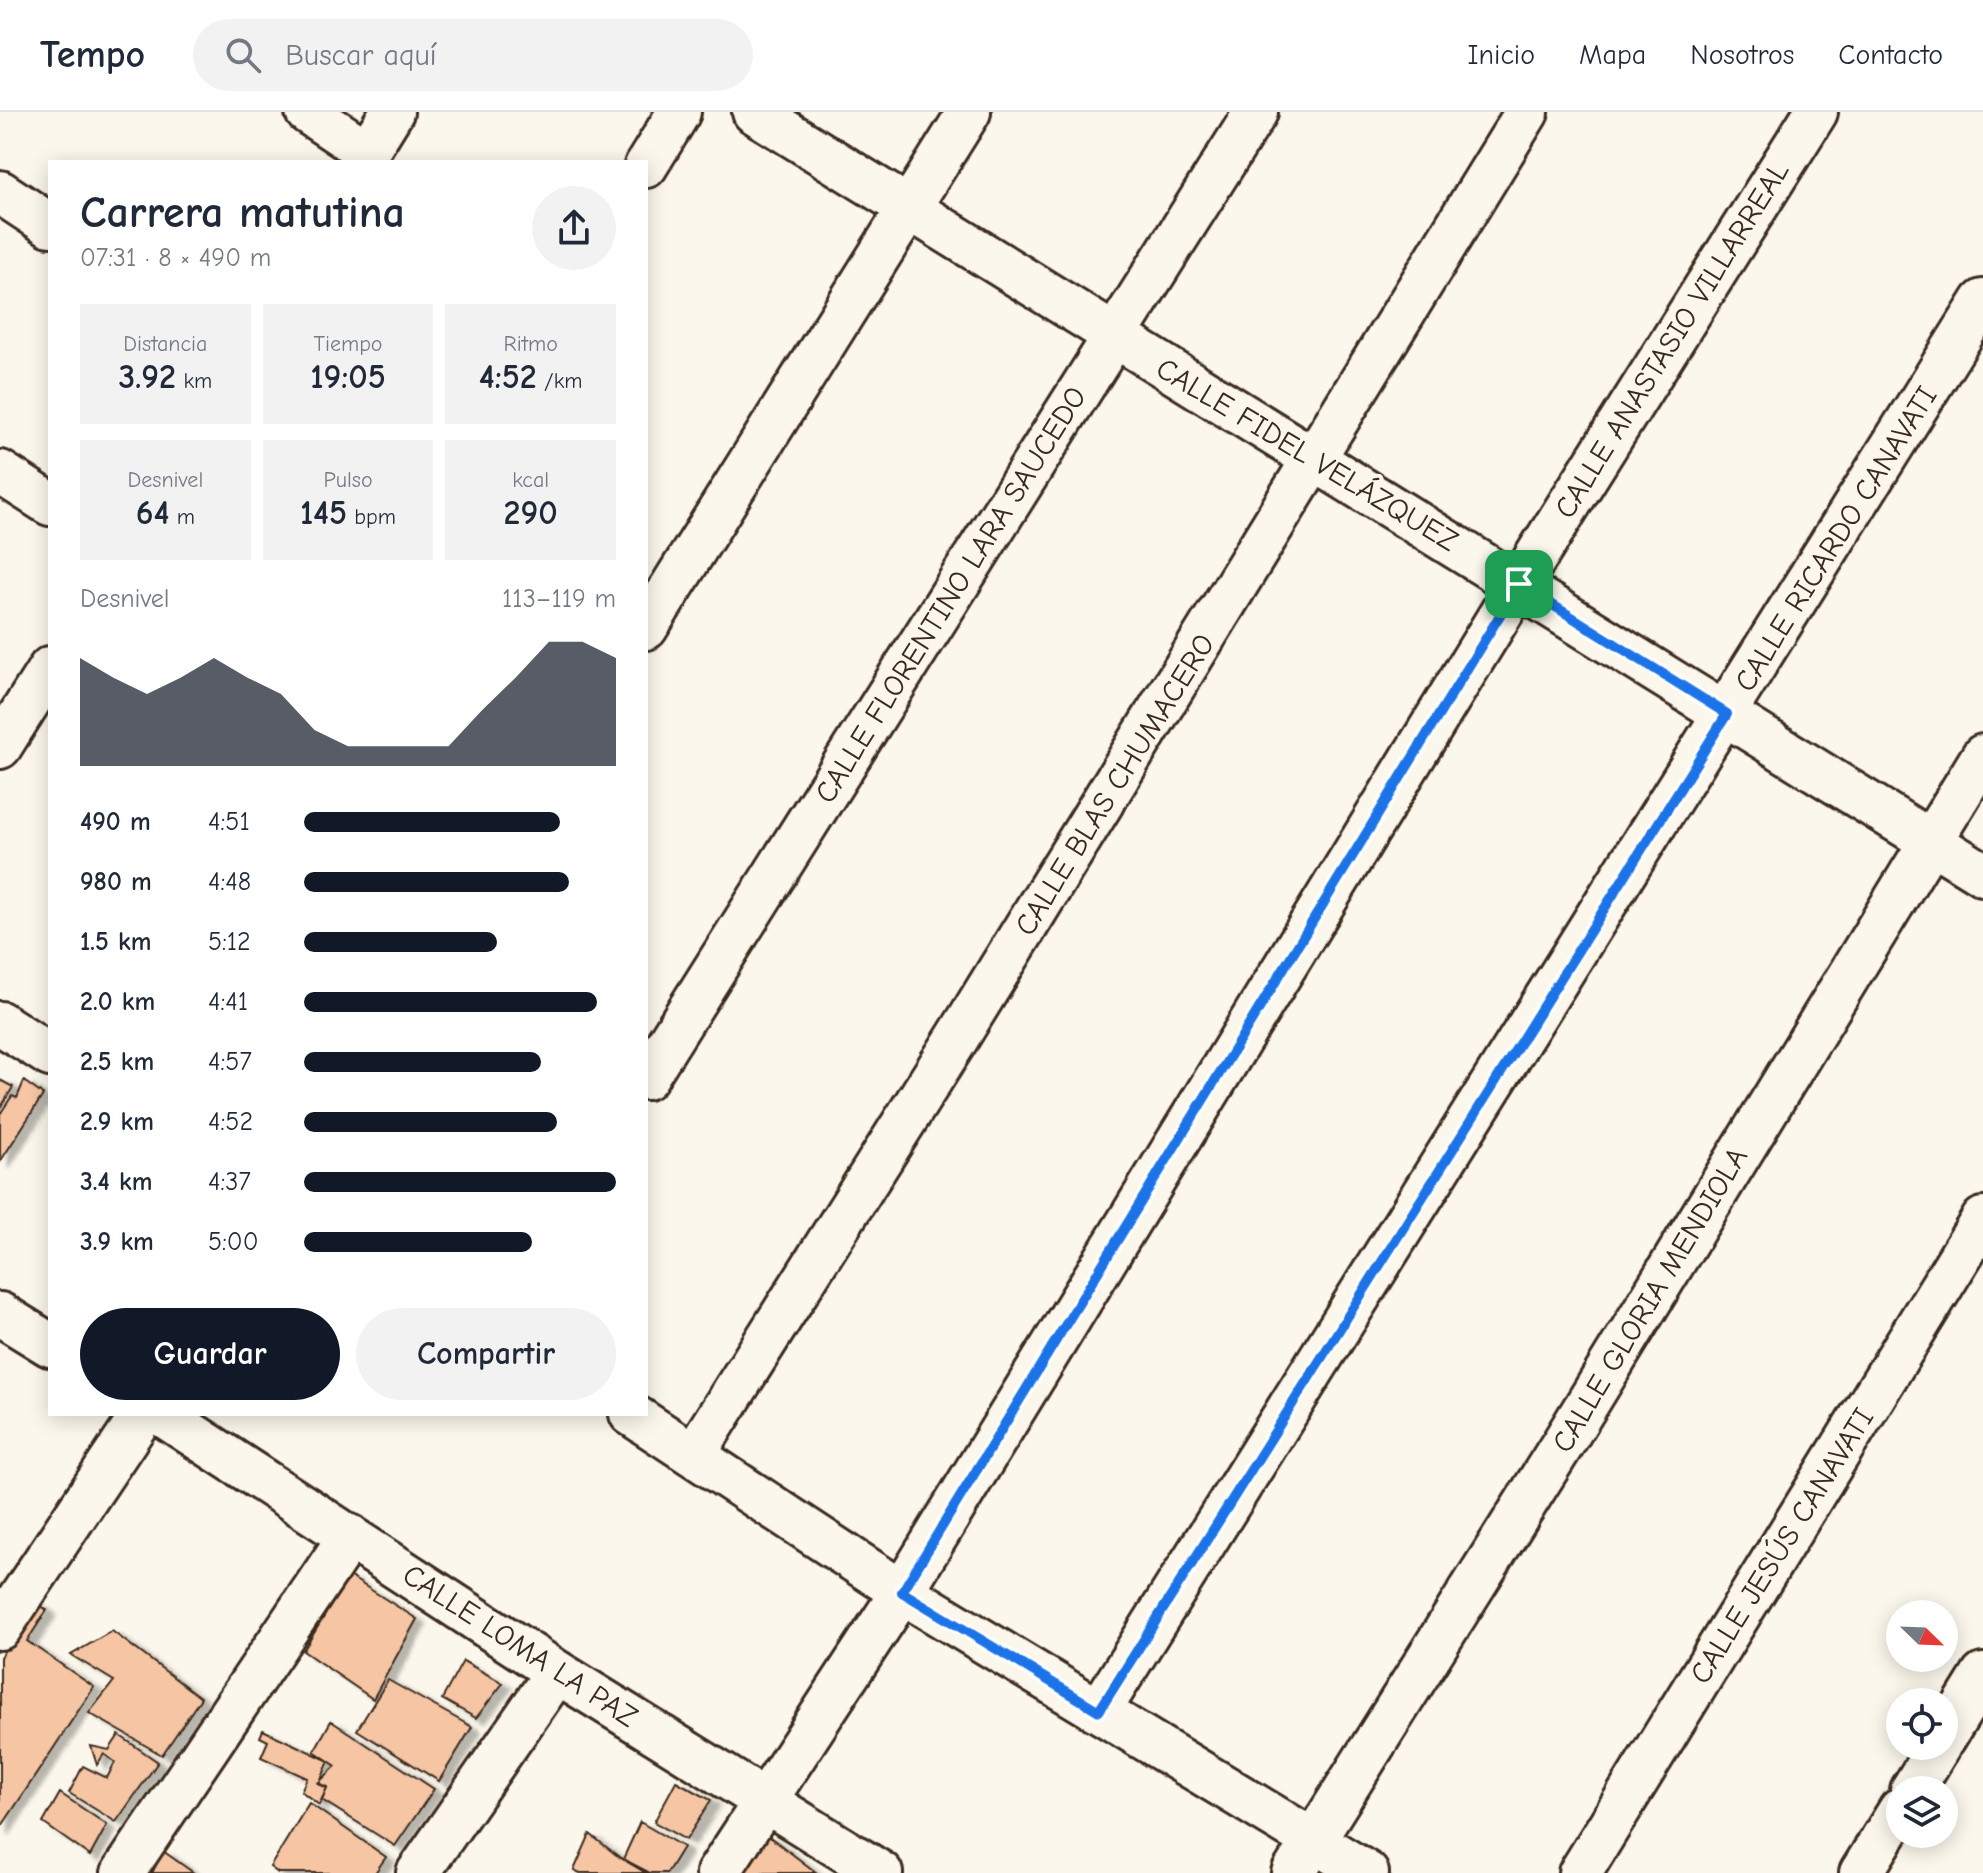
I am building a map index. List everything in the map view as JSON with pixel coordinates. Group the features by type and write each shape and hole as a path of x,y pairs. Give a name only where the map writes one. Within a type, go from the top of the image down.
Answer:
{"street":[{"path":"307,112 364,157 392,112"},
{"path":"648,163 679,112"},
{"name":"CALLE FIDEL VELÁZQUEZ","path":"754,112 1115,339 1519,584 1983,874"},
{"path":"648,625 969,112"},
{"name":"CALLE FLORENTINO LARA SAUCEDO","path":"648,1075 1256,112"},
{"name":"CALLE BLAS CHUMACERO","path":"695,1453 1316,459 1527,112"},
{"name":"CALLE ANASTASIO VILLARREAL","path":"718,1873 902,1592 1519,584 1816,112"},
{"path":"0,192 48,224"},
{"name":"CALLE RICARDO CANAVATI","path":"1099,1711 1727,714 1983,301"},
{"path":"0,472 48,503"},
{"path":"2,740 48,671"},
{"name":"CALLE GLORIA MENDIOLA","path":"1304,1857 1562,1445 1983,756"},
{"path":"0,1023 48,1054"},
{"name":"CALLE JESÚS CANAVATI","path":"1580,1873 1983,1219"},
{"path":"0,1314 48,1344"},
{"path":"0,1628 142,1416"},
{"name":"CALLE LOMA LA PAZ","path":"164,1416 557,1672 881,1873"},
{"path":"634,1416 695,1453 902,1592 1099,1711 1304,1857 1367,1873"},
{"path":"123,1873 350,1536"},
{"path":"418,1873 557,1672"},
{"path":"1958,1715 1983,1675"},
{"path":"1861,1873 1886,1833"}],"building":[{"path":"0,1080 13,1087 0,1109"},
{"path":"24,1081 43,1095 0,1162 0,1114 12,1096 17,1098"},
{"path":"349,1576 417,1619 373,1699 303,1651"},
{"path":"37,1603 47,1610 27,1641 94,1687 0,1829 0,1657"},
{"path":"112,1631 201,1698 162,1755 89,1713 114,1681 71,1655"},
{"path":"463,1661 503,1683 476,1718 442,1699"},
{"path":"388,1680 472,1727 439,1781 357,1730"},
{"path":"331,1721 434,1789 395,1846 322,1800 327,1787 318,1783 336,1766 314,1751"},
{"path":"263,1730 329,1761 319,1784 327,1788 319,1805 301,1791 307,1778 261,1757 268,1741 260,1737"},
{"path":"119,1735 158,1762 116,1822 69,1793 83,1766 107,1778 115,1762 104,1754 97,1765 91,1746 109,1750"},
{"path":"676,1781 711,1800 686,1840 654,1822"},
{"path":"60,1793 107,1825 90,1856 43,1823"},
{"path":"309,1803 386,1857 375,1873 278,1873 270,1867"},
{"path":"640,1822 683,1847 667,1873 650,1873 623,1859"},
{"path":"590,1834 646,1873 580,1873 574,1870"},
{"path":"766,1834 817,1873 744,1873"},
{"path":"163,1851 194,1873 152,1873"}],"route":[{"path":"1519,584 1727,714 1099,1711 902,1592 1519,584"}]}
